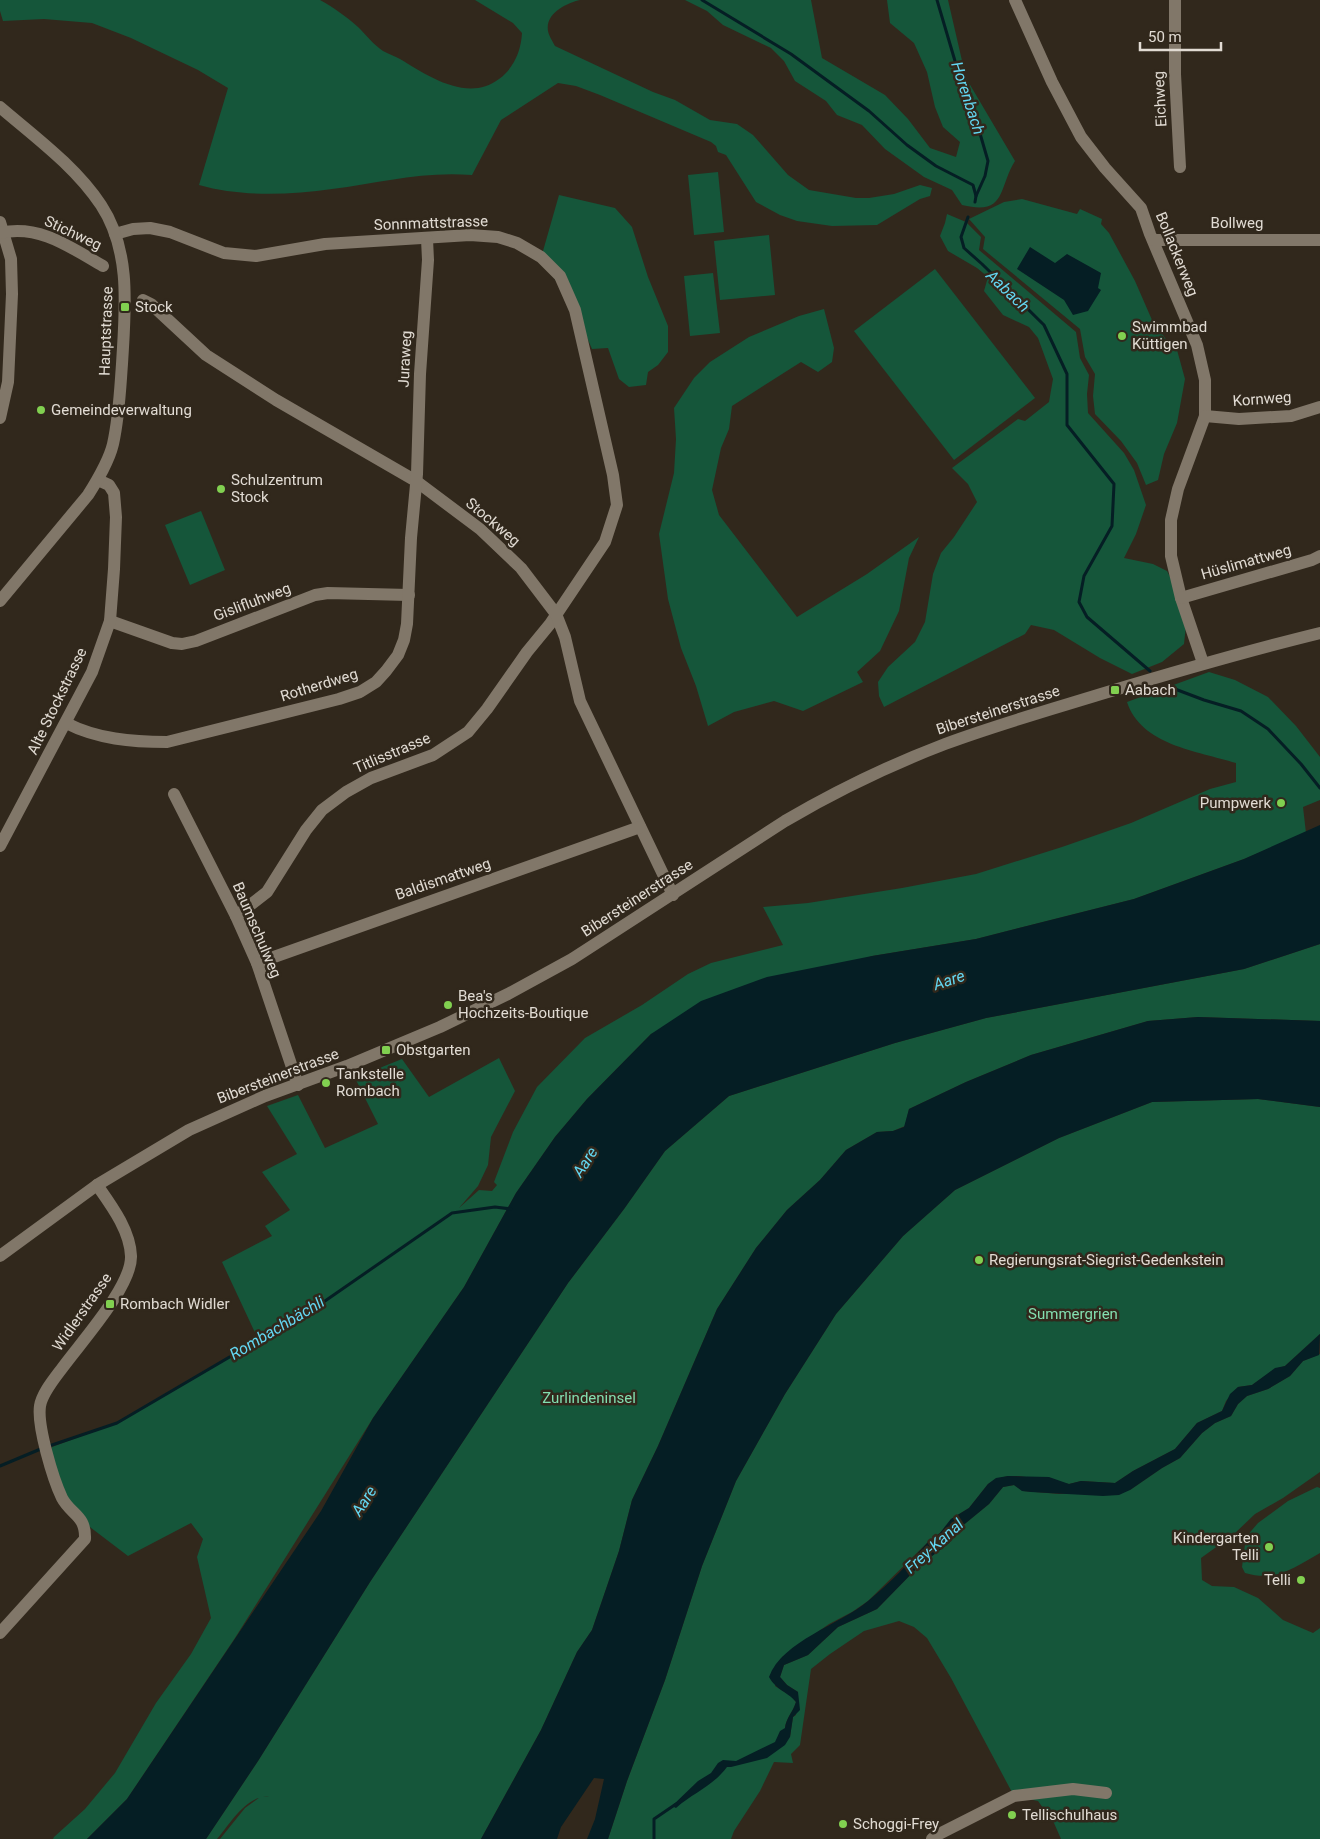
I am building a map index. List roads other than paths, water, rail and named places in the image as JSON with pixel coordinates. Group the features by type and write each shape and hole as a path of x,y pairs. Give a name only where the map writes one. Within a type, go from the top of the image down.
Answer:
{"street":[{"name":"Bollackerweg","path":"1015,0 1071,120 1081,137 1105,168 1141,208 1198,345 1205,380 1205,416 1178,489 1171,520 1171,556 1181,598 1203,663"},
{"name":"Eichweg","path":"1175,0 1175,74 1180,167"},
{"name":"Hauptstrasse","path":"0,107 63,162 86,185 101,205 115,234 123,272 125,307 119,406 113,446 98,480 88,495 2,594"},
{"name":"Sonnmattstrasse","path":"115,234 133,229 150,228 170,232 224,253 256,256 325,244 470,236 498,237 517,243 541,258 560,276 575,310 613,475 617,505 605,542 556,614"},
{"name":"Stichweg","path":"1,229 42,234 103,266"},
{"path":"0,418 8,382 12,294 11,259 1,229"},
{"name":"Juraweg","path":"416,481 420,374 428,260 427,239"},
{"name":"Bollweg","path":"1153,240 1320,240"},
{"name":"Stockweg","path":"143,300 151,304 206,355 276,400 416,481 480,529 521,568 556,614 565,636 580,701 673,895"},
{"name":"Kornweg","path":"1205,416 1239,419 1291,416 1320,407"},
{"name":"Alte Stockstrasse","path":"0,846 92,672 110,621 116,517 114,493 109,485 98,480"},
{"name":"Rotherdweg","path":"66,722 86,731 119,739 167,742 330,702 360,692 376,682 398,655 404,640 407,624 416,481"},
{"name":"Hüslimattweg","path":"1181,598 1312,560 1320,556"},
{"name":"Gislifluhweg","path":"110,621 182,644 196,641 315,595 328,593 409,595"},
{"name":"Titlisstrasse","path":"236,916 267,892 306,830 322,810 346,792 371,778 433,755 468,732 556,614"},
{"name":"Bibersteinerstrasse","path":"0,1256 97,1185 189,1130 249,1103 396,1046 484,1006 572,958 673,895 747,844 799,812 897,764 1008,722 1203,663 1320,633"},
{"name":"Baumschulweg","path":"174,794 236,916 257,963 298,1085"},
{"name":"Baldismattweg","path":"257,963 640,827"},
{"name":"Widlerstrasse","path":"0,1633 85,1539 85,1529 82,1520 62,1497 45,1443 40,1418 40,1404 62,1369 122,1287 130,1270 131,1254 126,1234 97,1185"},
{"path":"932,1839 982,1811 1014,1796 1074,1789 1106,1793"}],"water":[{"path":"1030,247 1055,263 1067,254 1101,273 1098,288 1101,290 1088,311 1073,315 1064,300 1017,269"},
{"name":"Aare","path":"1320,825 1320,944 1244,969 986,1018 895,1043 729,1096 665,1151 568,1283 370,1582 258,1761 206,1839 87,1839 127,1799 321,1511 373,1418 464,1287 516,1193 555,1137 587,1099 651,1034 701,1001 767,977 872,956 976,939 1134,899 1244,859"},
{"path":"1198,1017 1320,1021 1320,1107 1258,1099 1152,1102 1059,1138 955,1190 903,1236 836,1314 785,1394 736,1481 702,1566 665,1680 627,1781 608,1839 587,1839 595,1819 604,1779 594,1778 561,1827 557,1839 481,1839 541,1730 577,1652 592,1630 619,1551 632,1500 658,1446 717,1309 756,1248 787,1210 820,1180 846,1150 877,1132 893,1131 904,1127 909,1109 966,1082 1031,1055 1148,1021"},
{"name":"Frey-Kanal","path":"1320,1334 1319,1355 1303,1361 1290,1376 1268,1389 1247,1396 1238,1404 1231,1416 1215,1423 1202,1433 1180,1458 1130,1490 1119,1495 1103,1496 1022,1491 1014,1485 1003,1487 989,1504 961,1527 949,1543 919,1566 877,1609 838,1627 808,1655 784,1665 780,1677 787,1685 798,1692 800,1710 793,1717 790,1737 785,1745 767,1758 727,1767 709,1785 676,1808 672,1806 698,1781 711,1773 718,1763 723,1760 736,1761 775,1742 780,1731 785,1728 796,1702 775,1685 769,1677 776,1664 799,1643 868,1601 900,1572 929,1541 940,1533 951,1519 969,1508 988,1484 996,1478 1008,1476 1049,1477 1069,1484 1081,1481 1115,1483 1133,1471 1175,1449 1197,1423 1222,1411 1230,1394 1238,1387 1252,1385 1275,1368 1285,1366"}],"waterway":[{"name":"Aabach","path":"702,0 791,54 869,111 907,145 936,166 973,185 976,196 975,202"},
{"name":"Horenbach","path":"937,0 988,161 985,176 976,196"},
{"name":"Aabach","path":"968,217 961,237 964,248 1044,325 1067,374 1067,425 1114,484 1112,526 1084,576 1079,602 1087,617 1150,671"},
{"name":"Aabach","path":"1167,686 1241,711 1268,729 1301,764 1320,788"},
{"name":"Rombachbächli","path":"49,1446 117,1423 325,1301 452,1213 495,1207 511,1209"},
{"name":"Rombachbächli","path":"0,1466 43,1448"},
{"name":"Frey-Kanal","path":"654,1839 654,1819 676,1804"}],"place":[{"name":"Stock","path":"125,307"},
{"name":"Swimmbad Küttigen","path":"1122,336"},
{"name":"Gemeindeverwaltung","path":"41,410"},
{"name":"Schulzentrum Stock","path":"221,489"},
{"name":"Aabach","path":"1115,690"},
{"name":"Pumpwerk","path":"1281,803"},
{"name":"Bea's Hochzeits-Boutique","path":"448,1005"},
{"name":"Obstgarten","path":"386,1050"},
{"name":"Tankstelle Rombach","path":"326,1083"},
{"name":"Regierungsrat-Siegrist-Gedenkstein","path":"979,1260"},
{"name":"Rombach Widler","path":"110,1304"},
{"name":"Kindergarten Telli","path":"1269,1547"},
{"name":"Telli","path":"1301,1580"},
{"name":"Tellischulhaus","path":"1012,1815"},
{"name":"Schoggi-Frey","path":"843,1824"}],"park label":[{"name":"Summergrien","path":"1073,1314"},
{"name":"Zurlindeninsel","path":"589,1398"}]}
